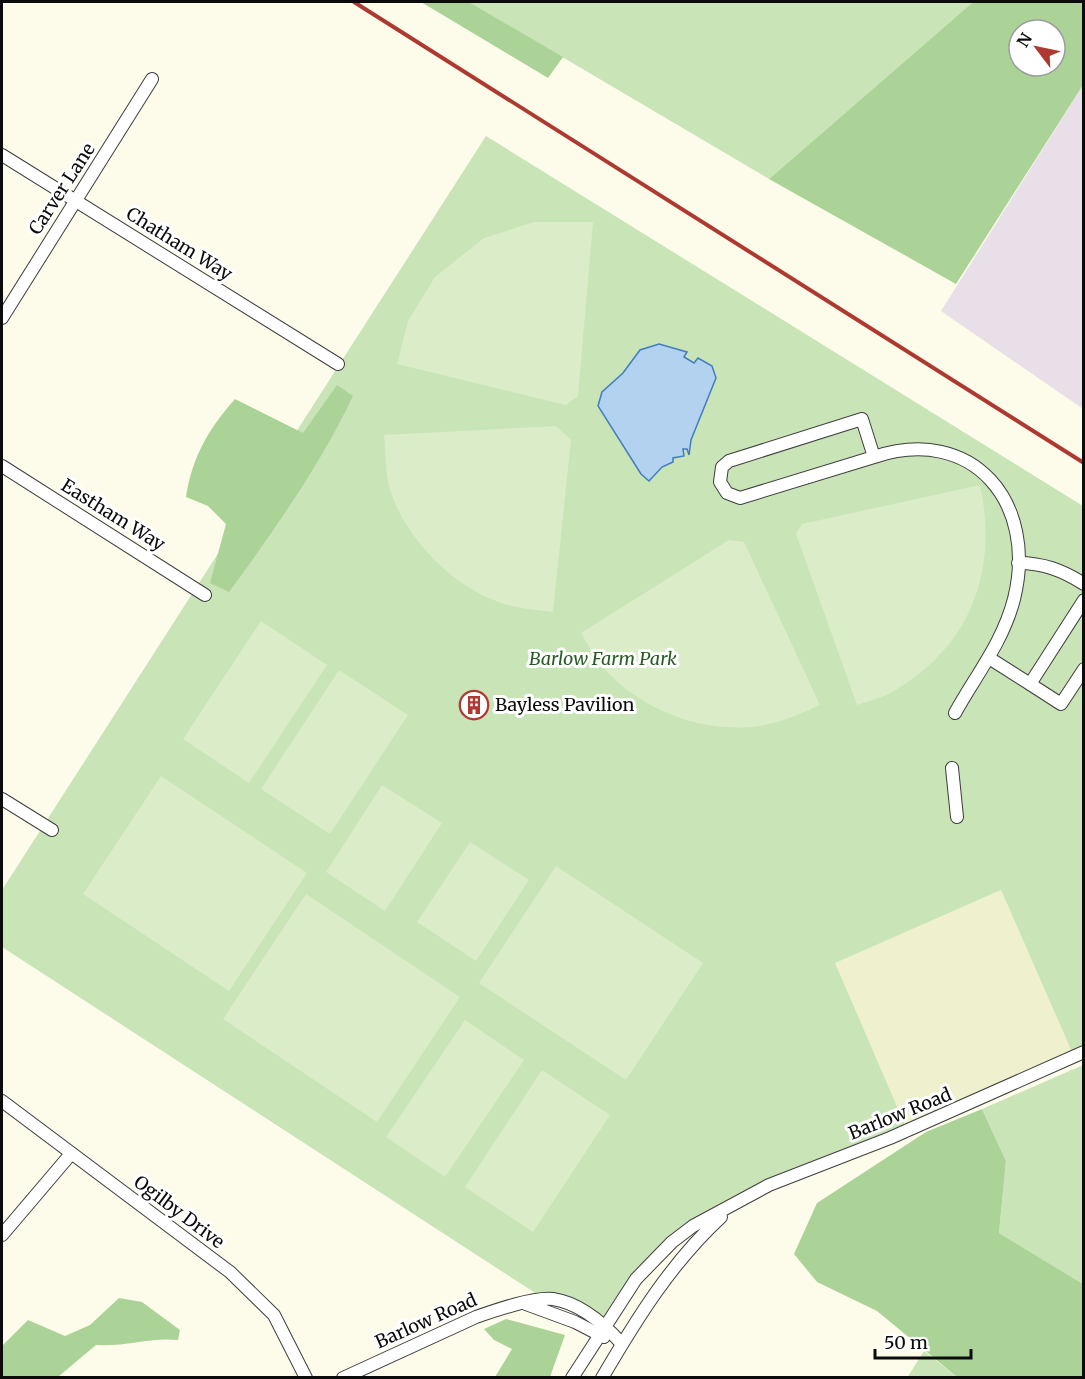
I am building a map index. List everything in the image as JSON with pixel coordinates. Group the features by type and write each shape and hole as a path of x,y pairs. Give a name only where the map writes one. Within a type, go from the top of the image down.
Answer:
{"street":[{"name":"Carver Lane","path":"2,318 152,79"},
{"name":"Chatham Way","path":"2,155 338,364"},
{"path":"874,457 862,419 729,461 723,466 720,482 727,493 740,498 874,457 917,447 955,456 978,467 993,482 1006,501 1013,519 1018,563 1015,596 1006,627 955,713"},
{"name":"Eastham Way","path":"2,466 205,594"},
{"path":"1018,563 1038,563 1057,569 1083,584"},
{"path":"1029,684 1083,600"},
{"path":"989,658 1061,704 1083,669"},
{"path":"952,768 957,817"},
{"path":"2,799 52,830"},
{"name":"Barlow Road","path":"602,1330 636,1279 672,1242 693,1226 731,1208 770,1185 899,1134 1083,1052"},
{"name":"Ogilby Drive","path":"2,1101 70,1155 230,1272 274,1315 306,1377"},
{"path":"2,1235 70,1155"},
{"name":"Barlow Road","path":"343,1377 476,1317 553,1299 571,1305 622,1344 691,1245 731,1208"},
{"path":"572,1377 602,1330"},
{"path":"602,1377 622,1344"}],"shaded area":[{"path":"1083,85 1083,409 941,311"}],"green space":[{"path":"421,2 469,2 563,57 548,78"},
{"path":"469,2 973,2 769,179"},
{"path":"973,2 1083,2 1083,85 956,284 769,179"},
{"name":"Barlow Farm Park","path":"486,136 1083,506 1083,1047 1072,1052 1001,890 835,963 905,1125 765,1182 649,1259 606,1325 546,1300 2,947 2,890"},
{"path":"534,222 593,222 578,396 566,405 397,364 408,321 435,277 484,238"},
{"path":"337,385 353,396 326,448 296,497 229,592 210,583 226,524 208,506 186,497 197,456 217,421 235,399 303,433"},
{"path":"556,426 571,440 553,612 513,606 488,598 470,588 436,561 408,527 390,490 386,470 384,435"},
{"path":"980,485 985,517 985,547 981,577 972,604 959,630 941,653 919,674 880,698 857,705 796,534 802,524"},
{"path":"729,540 744,542 820,705 783,720 754,727 705,725 658,709 637,697 618,682 598,661 581,633"},
{"path":"261,621 327,665 249,783 183,739"},
{"path":"339,670 408,715 330,834 261,789"},
{"path":"161,776 307,873 229,991 83,894"},
{"path":"382,785 442,823 385,911 326,872"},
{"path":"470,842 529,880 476,961 417,922"},
{"path":"556,866 703,963 626,1080 479,983"},
{"path":"1001,890 1072,1052 905,1125 834,963"},
{"path":"306,894 460,997 377,1122 223,1019"},
{"path":"465,1020 524,1060 445,1177 386,1137"},
{"path":"1083,1065 1083,1284 999,1233 1006,1161 982,1109"},
{"path":"542,1070 610,1115 533,1232 465,1187"},
{"path":"982,1109 1006,1161 999,1233 1083,1284 1083,1377 957,1377 877,1311 817,1282 794,1254 817,1203 926,1132"},
{"path":"119,1298 142,1302 180,1330 178,1340 96,1345 58,1377 2,1377 2,1346 28,1320 65,1336 90,1325"},
{"path":"506,1319 565,1335 550,1377 495,1377 512,1349 494,1340 484,1329"},
{"path":"924,1351 957,1377 907,1378"}],"water":[{"path":"659,344 687,352 684,357 694,363 698,358 712,366 716,378 691,440 689,455 687,449 683,449 684,456 673,458 673,462 662,467 649,481 641,474 598,406 602,392 623,373 640,350"}],"railway":[{"path":"354,2 1084,463"}],"place":[{"name":"Bayless Pavilion","path":"474,705"}]}
